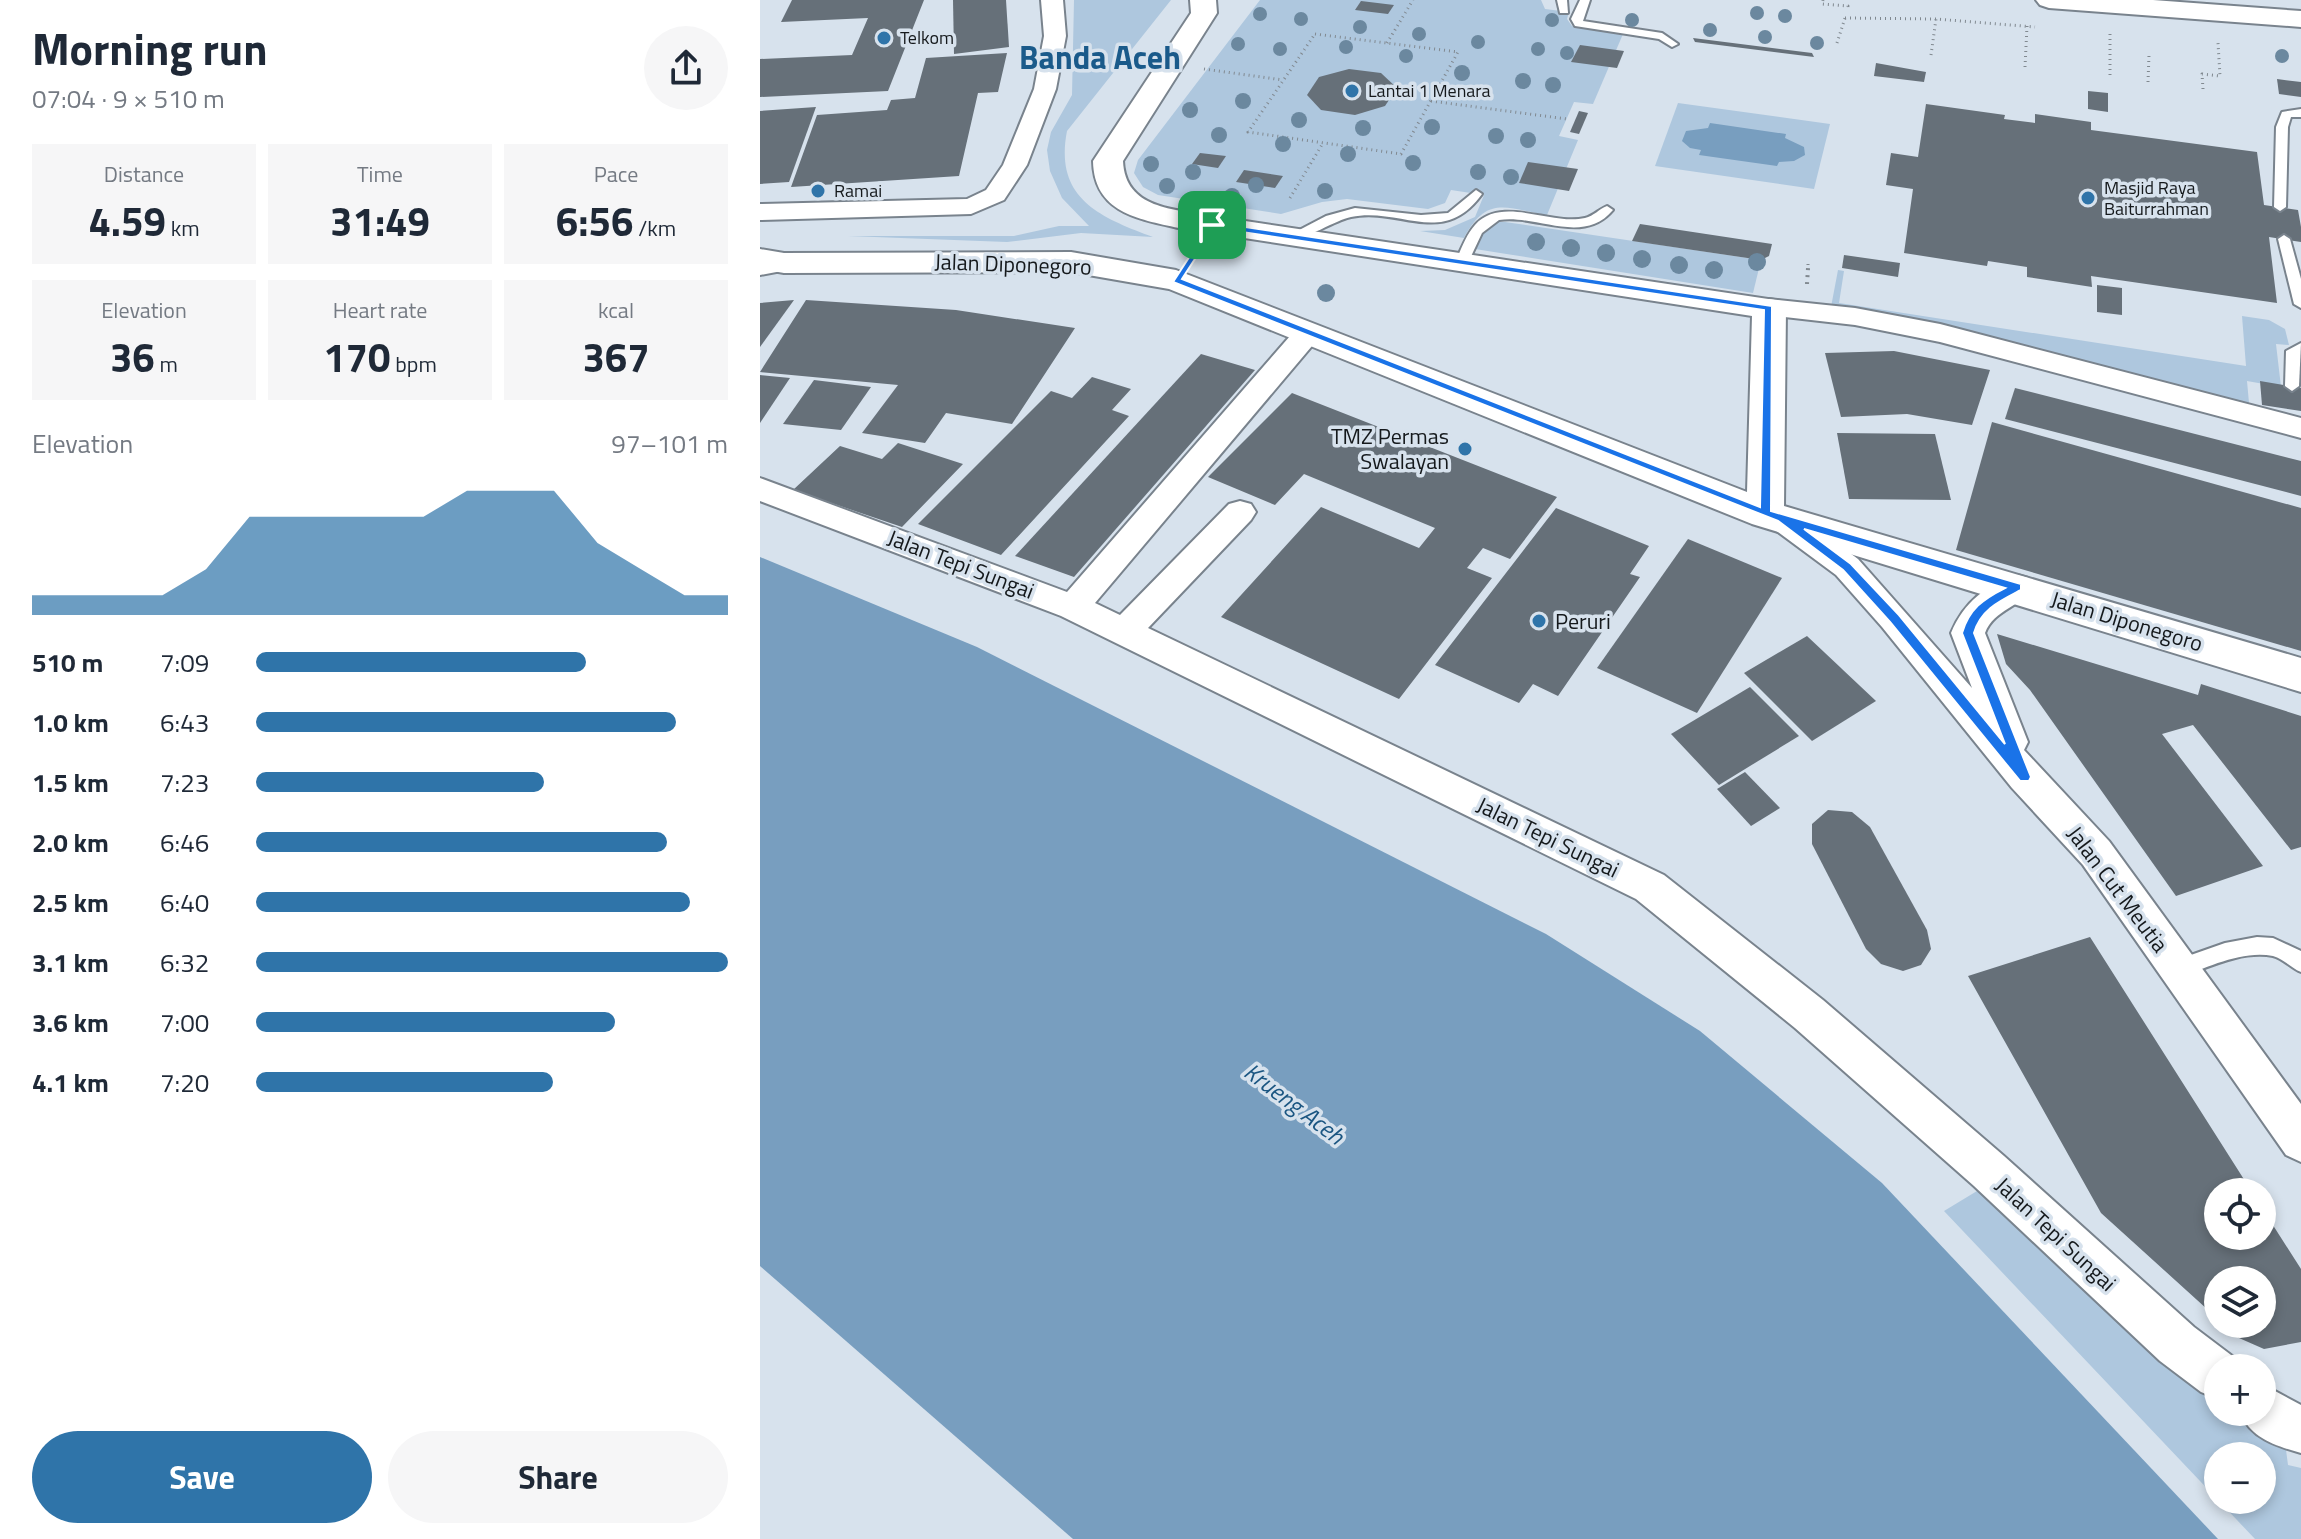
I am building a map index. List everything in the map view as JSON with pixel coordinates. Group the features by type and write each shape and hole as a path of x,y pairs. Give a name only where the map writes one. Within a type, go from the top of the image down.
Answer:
{"main road":[{"path":"2049,0 2301,19"},
{"path":"1208,4 1108,161 1105,177 1117,197 1140,210 1194,253 1290,238 1769,308 1773,516"},
{"name":"Jalan Diponegoro","path":"768,264 1071,262 1194,253 1307,334 1773,516 2301,675"}],"street":[{"path":"760,212 971,206 989,200 1015,165 1045,89 1055,36 1052,0"},
{"path":"1769,308 1806,309 1981,343 2171,396 2301,428"},
{"path":"1073,607 1307,334"},
{"name":"Jalan Tepi Sungai","path":"760,489 1073,607 1650,887 1809,1014 1989,1171 2177,1344 2204,1364"},
{"path":"1125,631 1240,512"},
{"name":"Jalan Cut Meutia","path":"1773,516 1847,567 1894,618 2025,777 2096,853 2301,1140"},
{"path":"2017,587 1991,600 1973,617 1968,633 2025,777"},
{"path":"2276,1419 2301,1429"}],"lane":[{"path":"1585,0 1576,19 1579,24 1662,36 1672,44"},
{"path":"2280,207 2282,127 2286,114 2301,113"},
{"path":"1290,238 1355,212 1442,220 1456,216 1470,206 1476,194"},
{"path":"1461,264 1482,221 1491,216 1587,224 1602,218 1607,210"},
{"path":"2284,239 2301,304"},
{"path":"2292,386 2293,351 2301,348"},
{"path":"2178,969 2258,944 2290,952 2301,963"}],"path":[{"path":"1387,43 1413,0"},
{"path":"1823,0 1822,4 1848,6 1837,43"},
{"path":"1931,55 1936,19"},
{"path":"2025,67 2027,26"},
{"path":"2110,32 2110,77"},
{"path":"1315,34 1458,52 1401,154 1248,132 1283,80 1315,34"},
{"path":"2203,89 2202,74 2220,76 2218,43"},
{"path":"2148,82 2149,55"},
{"path":"1171,63 1283,80"},
{"path":"1431,101 1567,119"},
{"path":"1290,198 1323,143"}],"shaded area":[{"path":"1074,0 1171,0 1067,131 1065,154 1067,173 1074,189 1085,202 1115,221 1153,237 1081,233 1007,242 848,236 1014,236 1059,226 1089,226 1062,198 1050,171 1047,150 1051,132 1072,95"},
{"path":"1260,0 1541,0 1545,9 1569,12 1567,19 1572,26 1623,34 1593,104 1574,102 1559,136 1578,140 1547,215 1508,208 1489,210 1472,224 1464,238 1420,231 1445,230 1475,217 1484,195 1451,190 1445,203 1428,209 1347,199 1322,202 1281,214 1158,195 1143,187 1134,173 1138,160"},
{"path":"1678,103 1830,124 1814,189 1655,166"},
{"path":"1493,222 1761,260 1753,293 1475,249 1487,224"},
{"path":"1838,270 1844,271 1839,303 2246,366 2242,316 2269,320 2285,329 2289,345 2276,344 2281,387 2247,381 2250,414 1831,307"},
{"path":"2015,1168 2223,1354 2204,1354 2204,1426 2276,1426 2276,1407 2280,1405 2288,1465 2301,1468 2301,1539 2255,1539 2231,1514 2276,1514 2276,1442 2204,1442 2204,1485 1944,1211"}],"water":[{"path":"1710,123 1786,134 1785,138 1804,147 1805,155 1794,161 1779,162 1777,166 1699,155 1701,150 1690,148 1682,141 1686,131 1708,128"},
{"name":"Krueng Aceh","path":"760,557 977,647 1546,934 1700,1031 1882,1183 2218,1539 1073,1539 760,1266"}],"building":[{"name":"Telkom","path":"792,0 924,0 888,91 760,97 760,59 852,55 868,18 781,22"},
{"path":"953,0 1006,0 1009,47 954,54"},
{"path":"1361,1 1394,5 1388,14 1355,10"},
{"path":"1693,38 1812,53 1814,57 1695,42"},
{"path":"1580,45 1624,51 1617,68 1571,62"},
{"path":"1007,53 998,92 978,93 959,176 791,187 817,115 887,110 891,100 915,98 926,58"},
{"path":"1876,63 1926,72 1924,82 1874,76"},
{"name":"Lantai 1 Menara","path":"1349,69 1381,73 1397,88 1385,106 1355,115 1321,110 1307,95 1319,77"},
{"path":"2277,79 2301,82 2301,97 2279,94"},
{"path":"2088,91 2108,93 2108,112 2088,109"},
{"name":"Masjid Raya Baiturrahman","path":"1926,104 2005,115 2004,119 2035,123 2035,114 2091,122 2091,130 2257,152 2264,205 2298,210 2301,227 2301,242 2269,237 2277,303 2091,276 2092,287 2027,277 2027,267 1988,261 1987,266 1904,253 1913,189 1886,185 1891,153 1918,157"},
{"path":"816,107 789,182 760,184 760,111"},
{"path":"1579,111 1588,113 1579,134 1570,132"},
{"path":"1200,153 1226,156 1218,168 1192,164"},
{"path":"1528,162 1578,169 1569,191 1519,183"},
{"path":"1244,170 1283,176 1275,188 1236,182"},
{"path":"1640,224 1772,244 1769,256 1761,260 1632,241"},
{"path":"1844,255 1900,263 1898,277 1842,268"},
{"path":"2097,285 2122,288 2122,315 2097,312"},
{"path":"794,300 760,347 760,303"},
{"path":"806,300 956,310 1075,328 1012,424 946,413 925,443 862,433 898,385 760,372"},
{"path":"1894,351 1990,370 1972,425 1907,414 1841,417 1825,353"},
{"path":"1201,354 1255,370 1074,577 1015,556"},
{"path":"760,375 790,378 760,423"},
{"path":"1092,377 1131,389 1112,410 1129,416 1001,555 918,524 1051,391 1072,398"},
{"path":"814,380 871,387 841,430 783,424"},
{"path":"2260,381 2301,388 2301,411 2262,405"},
{"path":"2015,388 2301,461 2301,496 2005,419"},
{"path":"1292,393 1557,497 1510,559 1483,548 1467,568 1492,578 1399,699 1221,617 1321,507 1419,548 1435,528 1304,474 1275,505 1208,477"},
{"path":"1992,422 2301,508 2301,651 1956,550"},
{"path":"1837,433 1935,434 1951,500 1849,499"},
{"path":"898,443 963,464 902,527 793,490 840,446 882,459"},
{"name":"Peruri","path":"1556,508 1649,546 1630,574 1640,577 1558,696 1533,684 1519,703 1435,665"},
{"path":"1688,539 1782,578 1697,713 1597,668"},
{"path":"1997,634 2198,695 2201,684 2301,716 2301,847 2291,850 2193,725 2162,734 2263,866 2176,896 2030,690 2006,664"},
{"path":"1807,636 1876,701 1812,741 1744,673"},
{"path":"1750,687 1799,736 1719,785 1671,734"},
{"path":"1745,772 1780,808 1751,826 1717,789"},
{"path":"1828,810 1852,812 1870,827 1927,930 1931,949 1921,965 1903,971 1881,964 1866,949 1812,844 1812,824"},
{"path":"2090,937 2243,1178 2204,1178 2204,1250 2276,1250 2276,1230 2301,1269 2301,1342 2264,1349 2239,1338 2276,1338 2276,1266 2204,1266 2204,1306 2101,1213 1968,976"}],"place":[{"name":"Telkom","path":"884,38"},
{"name":"Lantai 1 Menara","path":"1352,91"},
{"name":"Ramai","path":"818,191"},
{"name":"Masjid Raya Baiturrahman","path":"2088,198"},
{"name":"TMZ Permas Swalayan","path":"1465,449"},
{"name":"Peruri","path":"1539,621"}],"district":[{"name":"Banda Aceh","path":"1100,58"}],"route":[{"path":"1212,225 1176,280 1765,514 1781,518 2017,587 1991,600 1973,617 1968,633 2025,777 1894,618 1847,567 1781,518 1765,514 1769,308 1212,225"}]}
